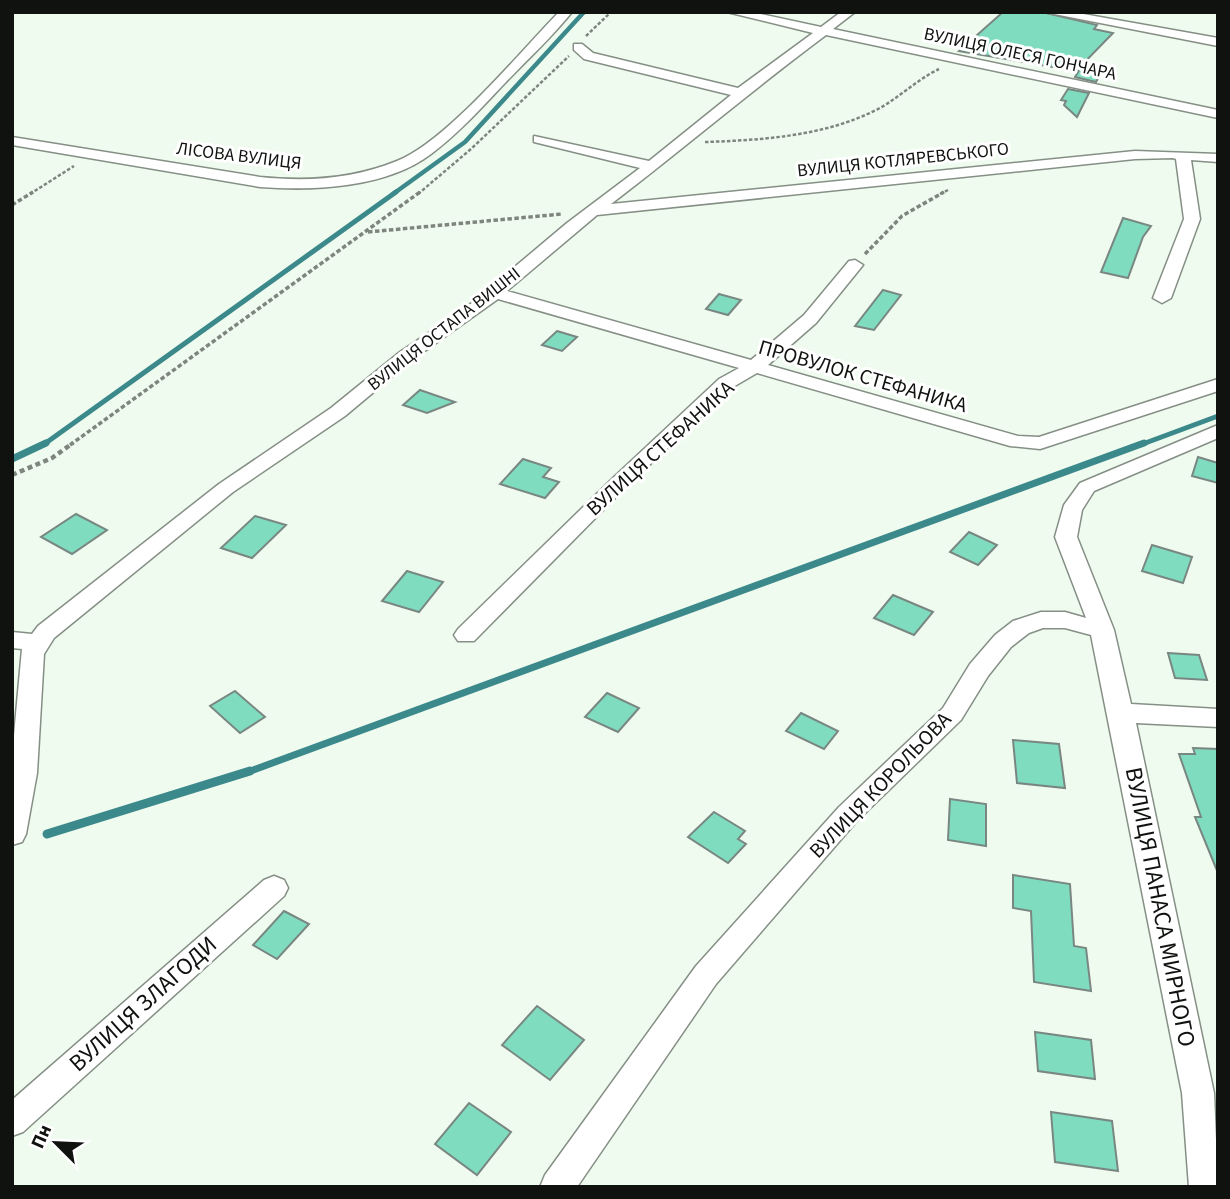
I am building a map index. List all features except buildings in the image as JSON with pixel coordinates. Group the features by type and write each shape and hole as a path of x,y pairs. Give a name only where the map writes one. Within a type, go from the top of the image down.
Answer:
{"street":[{"name":"ЛІСОВА ВУЛИЦЯ","path":"12,141 293,185 350,181 376,175 404,164 439,141 566,12"},
{"name":"ВУЛИЦЯ ОЛЕСЯ ГОНЧАРА","path":"733,12 1218,114"},
{"name":"ВУЛИЦЯ ОСТАПА ВИШНІ","path":"38,643 46,632 226,488 338,412 406,356 496,293 592,211 849,12"},
{"path":"1050,12 1218,42"},
{"path":"578,47 589,56 741,93"},
{"path":"540,139 650,166"},
{"name":"ВУЛИЦЯ КОТЛЯРЕВСЬКОГО","path":"592,211 1135,155 1218,158"},
{"path":"1162,298 1192,219 1183,155"},
{"name":"ВУЛИЦЯ СТЕФАНИКА","path":"466,635 621,481 726,383 753,368 810,319 855,265"},
{"name":"ПРОВУЛОК СТЕФАНИКА","path":"496,293 991,437 1040,443 1218,385"},
{"path":"1102,630 1066,537 1071,510 1087,487 1185,442 1218,431"},
{"name":"ВУЛИЦЯ КОРОЛЬОВА","path":"557,1187 705,975 848,814 952,713 979,670 1003,641 1021,627 1041,620 1065,620 1102,630"},
{"name":"ВУЛИЦЯ ПАНАСА МИРНОГО","path":"1102,630 1208,1093 1206,1187"},
{"path":"12,640 38,643 32,653 24,773 12,834"},
{"path":"1121,713 1218,718"},
{"name":"ВУЛИЦЯ ЗЛАГОДИ","path":"12,1121 274,888"}],"path":[{"path":"12,475 52,458 367,232 471,149 611,12"},
{"path":"683,142 796,136 853,119 900,97 929,73 944,67"},
{"path":"12,205 94,155"},
{"path":"855,265 893,219 920,201 956,187"},
{"path":"367,232 592,211"}],"waterway":[{"path":"393,194 465,142 584,12"},
{"path":"45,443 396,192"},
{"path":"1140,445 1218,416"},
{"path":"12,459 45,443"},
{"path":"245,773 1144,443"},
{"path":"47,834 250,771"}]}
